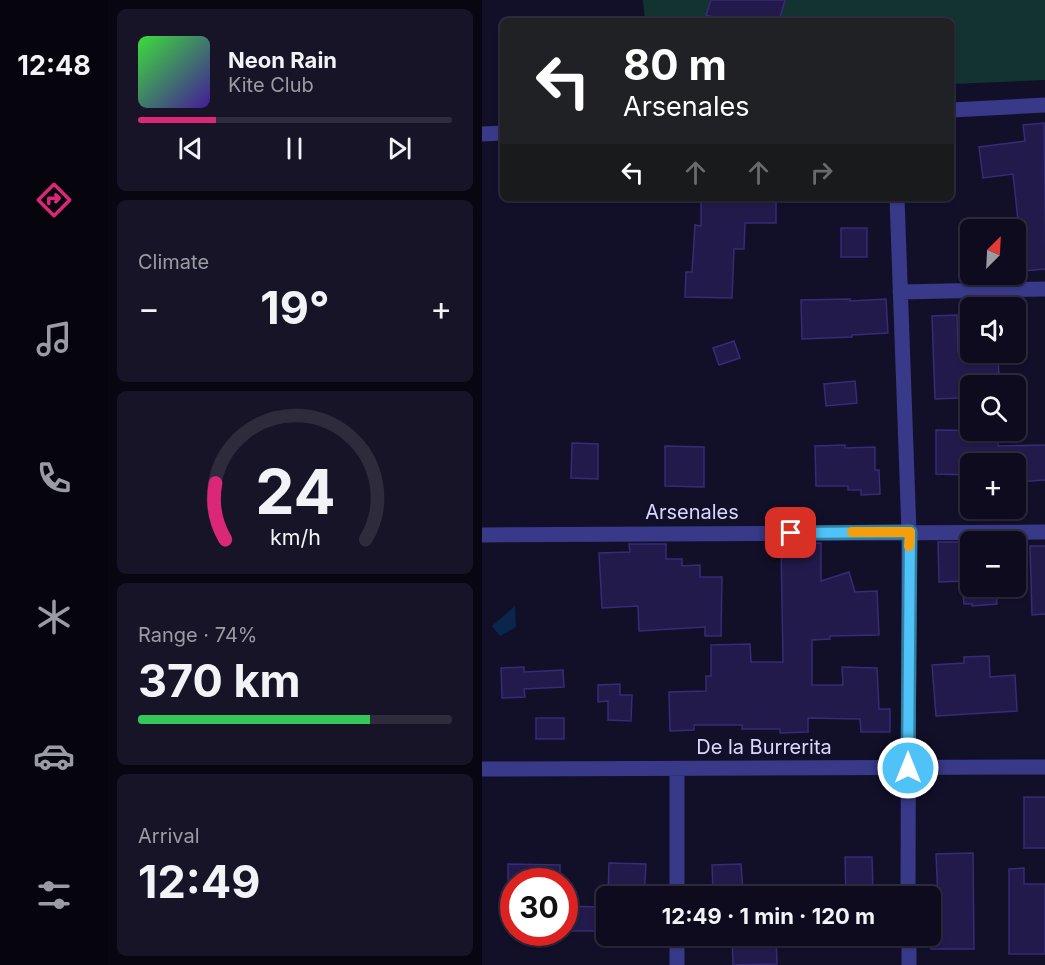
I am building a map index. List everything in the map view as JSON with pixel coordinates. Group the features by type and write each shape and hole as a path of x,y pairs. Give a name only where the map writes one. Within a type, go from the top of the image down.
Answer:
{"street":[{"path":"954,110 1046,105"},
{"path":"482,134 500,133"},
{"path":"897,201 910,532 908,886"},
{"path":"900,292 1046,289"},
{"name":"Arsenales","path":"482,535 1046,532"},
{"name":"De la Burrerita","path":"482,769 1046,767"},
{"path":"677,769 677,886"},
{"path":"677,946 677,965"},
{"path":"909,946 909,965"}],"green space":[{"path":"643,0 1045,0 1045,80 954,84 954,18 645,18"}],"water":[{"path":"515,606 516,627 500,636 492,626"}],"building":[{"path":"711,0 785,0 780,18 716,18 706,15"},
{"path":"1044,123 1046,269 1026,271 1026,219 1018,219 1013,174 983,178 979,147 1025,141 1023,125"},
{"path":"701,201 776,201 776,223 745,223 744,249 734,249 732,298 685,297 686,272 692,272 695,225 701,226"},
{"path":"841,228 867,228 867,257 841,257"},
{"path":"850,299 850,301 886,299 888,333 802,339 801,300"},
{"path":"957,315 960,363 998,363 999,375 960,375 959,398 935,399 932,316"},
{"path":"734,341 740,358 719,365 713,348"},
{"path":"855,381 857,403 826,406 824,384"},
{"path":"936,430 960,430 960,441 998,441 998,446 1046,445 1046,480 1026,481 1026,453 960,453 960,475 936,474"},
{"path":"572,443 598,444 598,479 571,478"},
{"path":"845,445 845,448 875,447 875,470 879,470 880,494 861,495 861,490 848,490 848,486 816,486 815,446"},
{"path":"665,446 704,447 704,487 665,486"},
{"path":"938,542 960,542 960,581 939,582"},
{"path":"821,543 821,581 849,572 855,592 877,591 879,635 830,636 830,639 812,640 812,685 843,685 842,667 877,668 879,709 890,709 890,732 861,732 860,719 808,718 808,732 780,733 780,729 742,729 742,725 694,725 694,730 670,731 669,692 706,691 706,676 711,676 711,645 750,644 751,662 783,662 781,544"},
{"path":"629,544 666,544 666,559 682,559 682,566 700,565 700,577 722,577 721,636 705,636 705,627 639,631 638,606 602,608 599,553 630,552"},
{"path":"1030,546 1046,546 1046,614 1032,615"},
{"path":"963,597 997,597 997,604 972,606 972,604 964,604"},
{"path":"989,656 990,677 1015,675 1017,711 936,716 932,665 964,663 964,657"},
{"path":"524,667 524,672 563,670 564,687 524,689 525,697 502,698 501,668"},
{"path":"620,684 620,695 632,695 631,721 608,720 608,701 598,702 598,685"},
{"path":"536,718 564,718 564,739 536,739"},
{"path":"1024,797 1046,797 1046,848 1024,848"},
{"path":"973,853 974,949 931,949 931,946 941,946 941,886 937,886 936,854"},
{"path":"845,857 872,857 873,886 846,886"},
{"path":"609,863 646,864 645,886 608,886"},
{"path":"508,864 560,865 560,868 508,868"},
{"path":"741,864 743,886 713,886 712,865"},
{"path":"1024,868 1024,884 1045,884 1045,954 1009,954 1009,869"},
{"path":"578,906 596,907 596,931 578,931"},
{"path":"732,946 776,946 777,964 733,965"}],"slow traffic":[{"path":"852,532 910,532 909,546"}],"route":[{"path":"791,533 910,532 908,768"}]}
